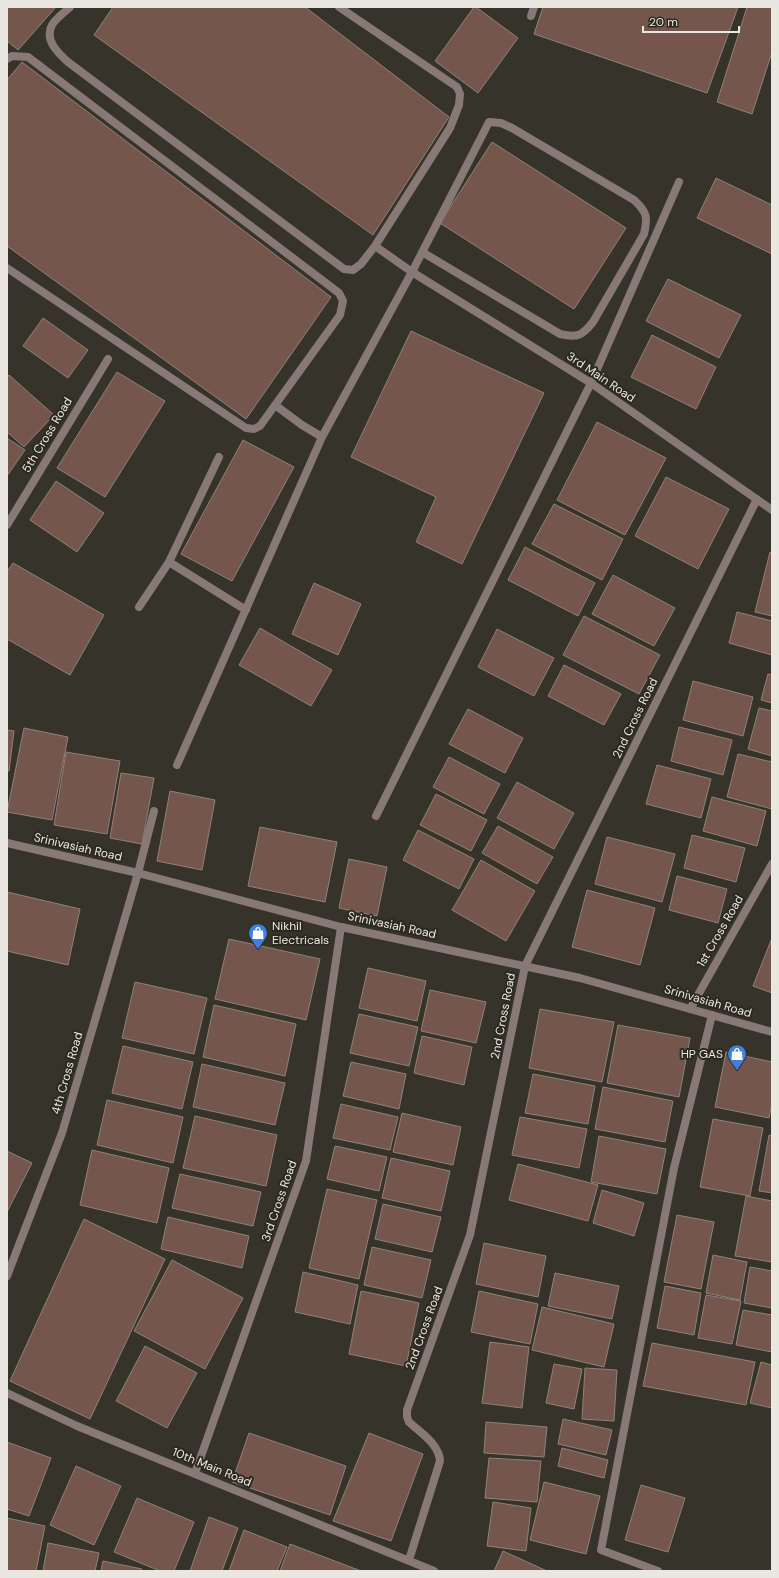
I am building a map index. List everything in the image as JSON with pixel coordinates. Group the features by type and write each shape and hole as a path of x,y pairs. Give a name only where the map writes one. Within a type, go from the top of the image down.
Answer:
{"street":[{"path":"70,7 52,25 50,36 54,50 344,269 353,270 361,264 375,246 450,128 459,104 460,94 457,87 339,7"},
{"path":"531,16 534,7"},
{"path":"7,59 12,56 28,57 339,293 343,301 340,315 260,426 254,429 246,428 7,268"},
{"path":"178,765 322,438 412,272 422,252 488,122 501,123 512,128 634,200 642,207 647,219 644,234 593,322 587,330 573,337 560,334 422,252"},
{"path":"376,816 592,383 680,182"},
{"name":"3rd Main Road","path":"375,246 412,272 592,383 772,510"},
{"name":"5th Cross Road","path":"7,525 108,359"},
{"path":"275,405 322,438"},
{"path":"139,608 169,562 219,457"},
{"name":"2nd Cross Road","path":"409,1560 440,1461 440,1453 435,1446 409,1422 407,1410 470,1235 525,966 757,499"},
{"path":"169,562 246,610"},
{"name":"4th Cross Road","path":"7,1276 62,1133 138,873 154,811"},
{"name":"Srinivasiah Road","path":"7,843 138,873 341,927 580,978 772,1032"},
{"name":"1st Cross Road","path":"690,1009 772,864"},
{"name":"3rd Cross Road","path":"195,1473 306,1161 341,927"},
{"path":"658,1571 601,1550 674,1168 712,1015"},
{"name":"10th Main Road","path":"7,1393 78,1426 434,1571"}],"building":[{"path":"7,7 56,7 18,50 7,41"},
{"path":"113,7 305,7 449,117 373,235 94,35"},
{"path":"474,7 518,38 478,93 435,61"},
{"path":"543,7 738,7 707,93 534,34"},
{"path":"747,7 772,7 772,52 752,114 717,102"},
{"path":"22,62 331,297 246,419 7,246 7,80"},
{"path":"492,142 626,228 574,309 440,223"},
{"path":"716,178 772,205 772,254 697,218"},
{"path":"668,279 741,315 719,358 646,321"},
{"path":"43,318 88,350 68,378 23,346"},
{"path":"411,331 544,393 462,564 416,542 436,497 351,457"},
{"path":"652,335 716,367 696,409 631,377"},
{"path":"117,372 165,401 105,497 57,468"},
{"path":"9,375 54,415 24,447 7,432 7,378"},
{"path":"597,422 666,458 625,535 557,500"},
{"path":"7,438 25,450 7,476"},
{"path":"243,440 294,467 232,581 181,554"},
{"path":"666,477 729,509 698,569 635,536"},
{"path":"56,481 104,513 77,552 30,520"},
{"path":"554,504 623,539 602,580 532,544"},
{"path":"525,547 595,583 578,616 508,580"},
{"path":"770,552 772,553 772,616 755,612"},
{"path":"13,563 104,615 70,675 7,639 7,572"},
{"path":"613,575 675,608 654,646 592,614"},
{"path":"314,583 361,604 338,655 292,634"},
{"path":"737,612 772,621 772,655 729,643"},
{"path":"584,616 660,655 639,694 563,655"},
{"path":"260,628 332,670 311,706 239,665"},
{"path":"497,629 554,658 534,696 478,667"},
{"path":"564,665 621,694 604,725 548,696"},
{"path":"768,674 772,675 772,703 761,700"},
{"path":"693,681 753,697 743,736 683,720"},
{"path":"759,708 772,711 772,756 748,749"},
{"path":"468,709 523,738 505,773 449,744"},
{"path":"679,727 732,740 723,775 671,761"},
{"path":"24,728 68,737 52,820 7,812"},
{"path":"7,730 14,731 9,771 7,771"},
{"path":"66,752 120,761 107,834 54,825"},
{"path":"738,754 772,762 772,809 727,797"},
{"path":"449,757 500,784 484,814 433,787"},
{"path":"657,765 711,779 701,818 646,804"},
{"path":"121,773 154,778 142,844 110,838"},
{"path":"517,782 574,813 554,849 497,818"},
{"path":"170,791 215,800 202,870 157,861"},
{"path":"436,794 487,820 471,851 420,825"},
{"path":"712,797 766,811 757,846 703,831"},
{"path":"498,826 553,857 537,884 482,853"},
{"path":"260,827 337,842 325,902 248,886"},
{"path":"418,830 474,859 459,889 403,860"},
{"path":"692,835 745,848 736,882 684,868"},
{"path":"607,837 675,854 662,902 595,884"},
{"path":"349,859 387,867 377,916 339,908"},
{"path":"481,860 535,891 506,941 452,910"},
{"path":"677,876 727,889 718,923 669,910"},
{"path":"587,890 655,908 640,965 572,947"},
{"path":"7,892 80,909 68,965 7,951"},
{"path":"772,938 772,993 753,986"},
{"path":"229,939 320,959 306,1020 215,999"},
{"path":"368,968 426,981 417,1021 359,1008"},
{"path":"135,982 207,998 194,1054 122,1038"},
{"path":"430,990 486,1002 476,1043 421,1031"},
{"path":"214,1005 296,1024 285,1076 203,1057"},
{"path":"540,1009 614,1022 602,1082 529,1068"},
{"path":"359,1014 418,1027 409,1066 350,1053"},
{"path":"618,1025 690,1038 679,1097 607,1083"},
{"path":"422,1036 472,1047 464,1085 414,1073"},
{"path":"123,1046 193,1062 182,1109 112,1093"},
{"path":"726,1052 772,1062 772,1104 769,1118 715,1107"},
{"path":"351,1062 406,1074 399,1109 343,1096"},
{"path":"202,1064 285,1083 275,1125 193,1107"},
{"path":"533,1074 595,1086 588,1124 525,1113"},
{"path":"603,1087 673,1101 665,1142 595,1129"},
{"path":"107,1100 183,1117 173,1163 97,1145"},
{"path":"341,1104 398,1117 390,1150 333,1138"},
{"path":"402,1113 461,1127 453,1165 393,1152"},
{"path":"195,1116 277,1135 266,1186 183,1168"},
{"path":"520,1117 587,1129 579,1168 512,1155"},
{"path":"713,1119 763,1128 750,1196 700,1187"},
{"path":"769,1135 772,1136 772,1193 759,1191"},
{"path":"599,1136 666,1149 657,1194 591,1182"},
{"path":"335,1146 387,1157 379,1191 327,1179"},
{"path":"92,1150 169,1168 157,1223 80,1205"},
{"path":"7,1151 32,1163 7,1212"},
{"path":"391,1158 450,1171 441,1211 382,1198"},
{"path":"518,1164 598,1185 588,1221 509,1200"},
{"path":"180,1174 261,1192 253,1226 172,1208"},
{"path":"327,1189 377,1200 359,1279 309,1268"},
{"path":"602,1190 644,1203 634,1236 593,1223"},
{"path":"746,1196 772,1201 772,1262 735,1256"},
{"path":"383,1204 441,1217 432,1252 375,1239"},
{"path":"677,1215 714,1222 701,1289 664,1282"},
{"path":"168,1217 249,1236 242,1268 161,1249"},
{"path":"84,1219 165,1259 90,1419 10,1381"},
{"path":"484,1243 546,1256 538,1297 476,1284"},
{"path":"372,1247 431,1260 422,1298 364,1285"},
{"path":"713,1255 747,1262 740,1300 706,1293"},
{"path":"172,1260 243,1298 205,1369 134,1331"},
{"path":"750,1267 772,1271 772,1308 744,1303"},
{"path":"303,1272 358,1285 350,1324 295,1312"},
{"path":"555,1273 619,1286 612,1319 548,1306"},
{"path":"665,1286 701,1293 694,1335 657,1328"},
{"path":"361,1291 419,1303 406,1366 349,1354"},
{"path":"479,1291 538,1304 530,1344 471,1332"},
{"path":"706,1295 741,1301 732,1344 698,1338"},
{"path":"542,1307 614,1324 604,1367 532,1350"},
{"path":"743,1310 772,1315 772,1352 736,1345"},
{"path":"490,1342 529,1347 522,1408 482,1403"},
{"path":"652,1343 755,1362 746,1405 643,1386"},
{"path":"145,1346 197,1373 167,1428 116,1401"},
{"path":"761,1362 772,1365 772,1408 750,1403"},
{"path":"554,1364 582,1369 574,1409 546,1403"},
{"path":"585,1368 617,1370 614,1421 582,1419"},
{"path":"563,1419 612,1430 606,1455 558,1444"},
{"path":"486,1422 547,1427 544,1457 484,1453"},
{"path":"249,1433 346,1466 330,1515 232,1482"},
{"path":"369,1433 423,1454 391,1541 333,1521"},
{"path":"7,1442 51,1458 29,1516 7,1509"},
{"path":"562,1448 608,1460 604,1478 558,1466"},
{"path":"489,1458 541,1461 537,1502 485,1498"},
{"path":"76,1466 121,1486 94,1545 50,1525"},
{"path":"544,1482 600,1496 586,1554 530,1540"},
{"path":"641,1485 685,1498 668,1552 625,1540"},
{"path":"137,1498 194,1522 174,1571 160,1571 114,1552"},
{"path":"493,1502 531,1508 526,1551 487,1546"},
{"path":"209,1517 238,1528 222,1571 190,1571"},
{"path":"7,1518 45,1526 36,1571 7,1571"},
{"path":"244,1530 287,1547 277,1571 229,1571"},
{"path":"48,1543 99,1553 95,1571 43,1571"},
{"path":"290,1544 361,1571 280,1571"},
{"path":"503,1551 547,1571 494,1571"},
{"path":"103,1561 142,1569 141,1571 101,1571"}],"place":[{"name":"Nikhil Electricals","path":"258,950"},
{"name":"HP GAS","path":"737,1071"}]}
